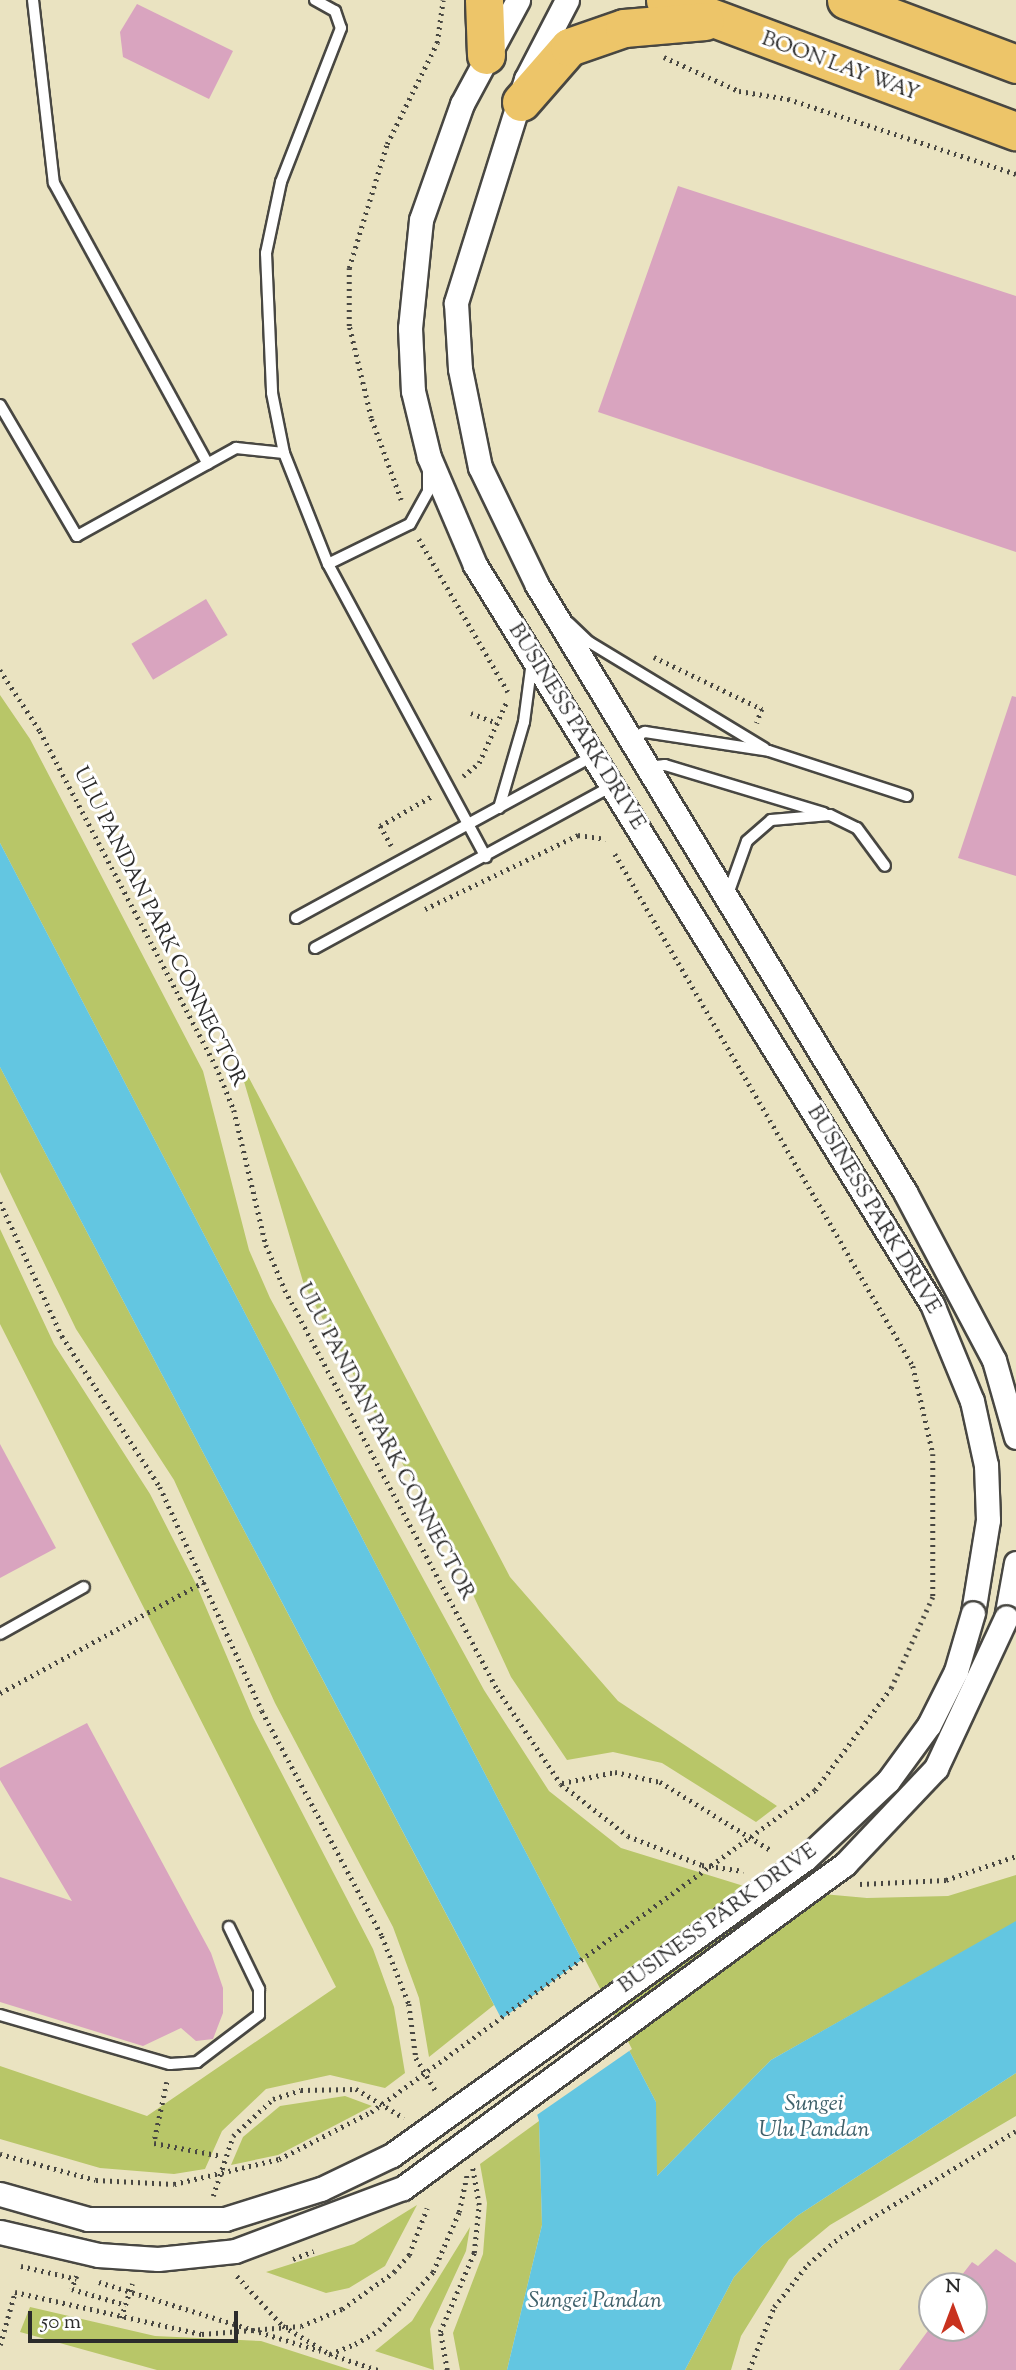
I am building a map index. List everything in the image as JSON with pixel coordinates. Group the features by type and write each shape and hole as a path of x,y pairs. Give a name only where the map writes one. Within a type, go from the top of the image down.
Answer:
{"main road":[{"path":"484,0 486,55"},
{"name":"BOON LAY WAY","path":"665,0 713,21 1016,131"},
{"path":"859,4 1016,64"},
{"path":"521,102 569,47 624,28 713,21"}],"street":[{"name":"BUSINESS PARK DRIVE","path":"0,2194 88,2219 225,2219 321,2189 392,2155 805,1859 888,1781 929,1725 956,1671 973,1614 988,1520 986,1465 972,1401 932,1304 475,565 429,457 413,391 410,328 421,220 486,55 518,0"},
{"name":"BUSINESS PARK DRIVE","path":"567,0 521,102 456,303 460,369 480,467 547,601 726,904 905,1192 994,1360 1016,1437"},
{"name":"BUSINESS PARK DRIVE","path":"0,2232 98,2255 158,2259 235,2251 403,2188 845,1864 936,1768 1006,1618 1016,1563"}],"lane":[{"path":"33,0 54,183 208,464"},
{"path":"315,0 335,11 341,28 281,182 266,253 265,327 284,453 328,564 486,857"},
{"path":"0,405 77,536 236,448 284,453"},
{"path":"328,564 410,524 428,491 429,457"},
{"path":"547,601 589,642 769,751"},
{"path":"499,808 529,699 532,658"},
{"path":"629,740 645,732 769,751 907,796"},
{"path":"296,918 593,756"},
{"path":"645,768 665,765 830,815 856,828 885,866"},
{"path":"315,948 612,786"},
{"path":"726,904 747,841 771,820 830,815"},
{"path":"0,1634 83,1587"},
{"path":"0,2015 170,2064 197,2062 258,2015 258,1989 229,1927"}],"path":[{"path":"399,860 380,826 448,786 479,762 497,723 508,690 410,524 371,418 349,326 349,268 387,144 437,43 443,0"},
{"path":"653,54 739,91 788,99 1016,174"},
{"path":"641,651 762,709 751,740"},
{"name":"ULU PANDAN PARK CONNECTOR","path":"0,670 40,731 216,1066 234,1110 265,1245 285,1290 498,1690 561,1784 628,1836 702,1865 754,1872"},
{"path":"471,713 497,723"},
{"path":"416,893 427,913 578,835 606,839"},
{"path":"0,2154 96,2180 174,2184 279,2159 371,2112 815,1790 891,1688 933,1596 933,1454 913,1366 614,854"},
{"path":"0,1202 62,1336 160,1487 262,1711 382,1936 409,2004 416,2058 442,2100"},
{"path":"0,1693 205,1581"},
{"path":"561,1784 614,1772 660,1782 781,1857"},
{"path":"856,1884 946,1880 1016,1856"},
{"path":"170,2064 154,2143 222,2156"},
{"path":"749,2370 774,2307 808,2264 840,2236 1016,2131"},
{"path":"330,2354 379,2330 433,2272 459,2212 471,2155 479,2205 475,2241 440,2332 447,2370"},
{"path":"0,2345 15,2292 121,2318 202,2334 301,2326 342,2309 394,2272 409,2255 427,2208"},
{"path":"13,2258 378,2370"},
{"path":"77,2276 72,2289 126,2305"},
{"path":"121,2318 132,2284"}],"green space":[{"path":"0,695 30,739 203,1071 249,1250 270,1298 484,1690 549,1791 621,1848 747,1887 867,1898 948,1896 1016,1875 1016,1922 771,2060 656,2177 656,2102 0,843"},
{"path":"235,1051 510,1577 618,1701 777,1806 756,1822 662,1763 613,1752 567,1760 511,1677 463,1573 304,1285"},
{"path":"0,1067 494,2005 429,2057 419,1998 393,1927 275,1703 174,1480 76,1329 0,1172"},
{"path":"0,1229 54,1344 150,1494 196,1584 253,1718 373,1949 394,2007 405,2073 385,2088 330,2075 266,2089 222,2131 205,2169 174,2174 100,2168 0,2139 0,2066 147,2116 336,1987 0,1324"},
{"path":"1016,2073 1016,2116 830,2225 789,2259 741,2336 731,2370 685,2370 734,2277 762,2246 797,2216"},
{"path":"345,2096 372,2106 278,2155 231,2165 243,2137 280,2106"},
{"path":"539,2121 542,2225 507,2370 460,2370 453,2333 483,2254 487,2203 480,2164"},
{"path":"417,2205 385,2266 349,2288 326,2293 266,2272 354,2244"},
{"path":"470,2227 466,2251 430,2329 434,2370 375,2351 412,2321"},
{"path":"30,2307 155,2336 261,2341 351,2370 157,2370 20,2332"}],"water":[{"name":"Sungei Pandan","path":"0,843 656,2102 657,2176 771,2060 1016,1921 1016,2073 797,2216 762,2246 734,2277 685,2370 507,2370 542,2225 539,2121 520,2054 0,1067"}],"pier":[{"path":"584,1958 632,2049 534,2117 517,2056 499,2021"}],"building":[{"path":"137,4 233,51 209,99 123,57 120,32"},
{"path":"678,186 1016,296 1016,552 598,412"},
{"path":"206,599 228,635 153,680 131,644"},
{"path":"1012,696 1016,697 1016,876 958,858"},
{"path":"0,1444 56,1548 0,1578"},
{"path":"87,1723 211,1953 223,1988 223,2013 213,2039 196,2041 181,2028 143,2046 0,2002 0,1877 72,1901 0,1780 0,1768"},
{"path":"996,2249 1016,2263 1016,2370 899,2370 920,2342 988,2342 988,2272 964,2272 972,2262 978,2266"}],"water label":[{"name":"Sungei Ulu Pandan","path":"814,2118"}]}
